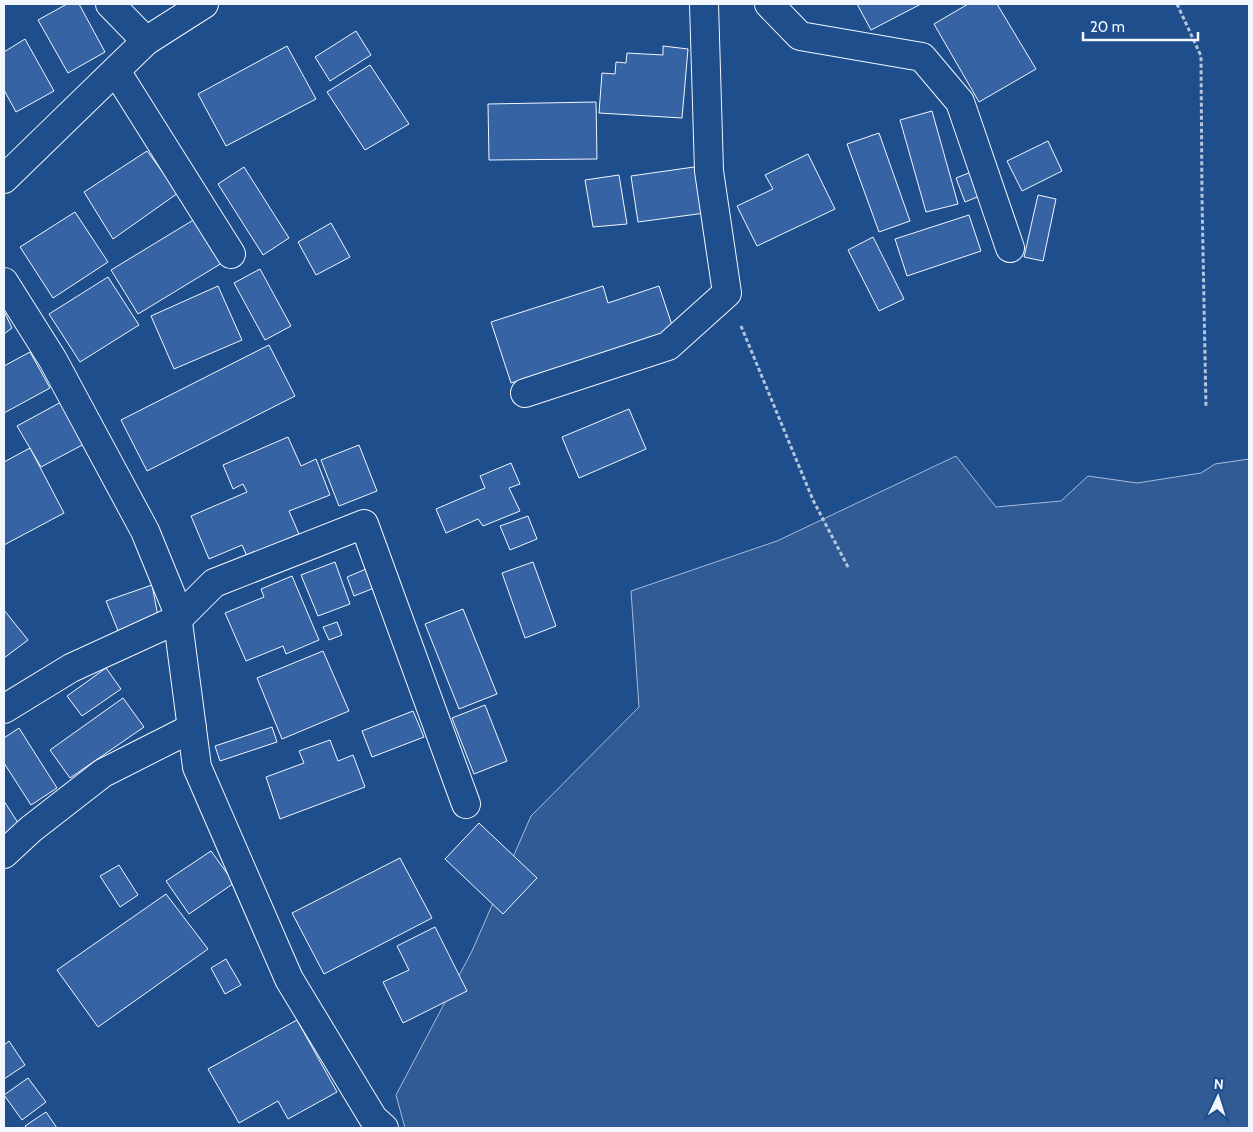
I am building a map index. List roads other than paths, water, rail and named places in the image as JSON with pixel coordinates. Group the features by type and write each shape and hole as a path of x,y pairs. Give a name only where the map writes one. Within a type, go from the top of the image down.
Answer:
{"street":[{"path":"110,4 146,41"},
{"path":"4,179 146,41 204,4"},
{"path":"526,393 668,346 727,293 709,171 704,4"},
{"path":"770,4 800,36 922,57 960,102 1010,248"},
{"path":"116,71 231,254"},
{"path":"4,282 53,360 145,531 176,607 197,767 289,979 380,1126"},
{"path":"4,709 71,668 178,619 214,583 364,524 466,804"},
{"path":"4,854 32,829 103,773 192,728"}]}
